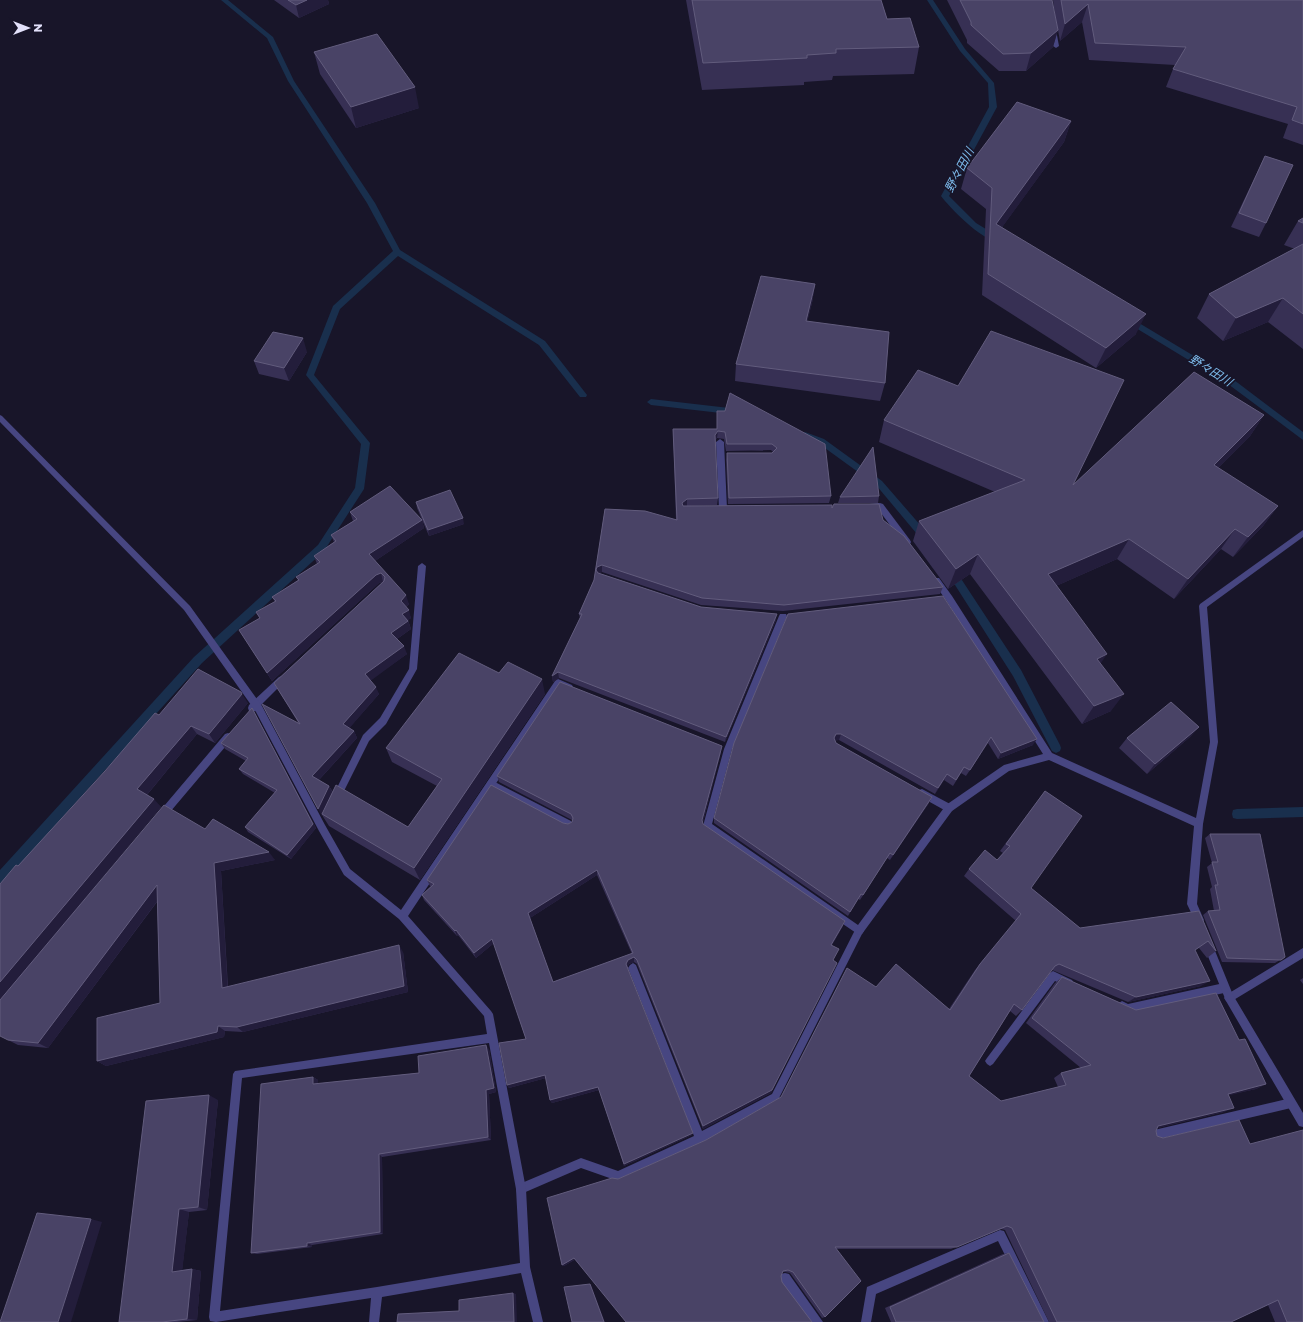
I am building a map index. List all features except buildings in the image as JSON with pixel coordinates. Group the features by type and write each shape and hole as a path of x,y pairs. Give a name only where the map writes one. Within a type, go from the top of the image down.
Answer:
{"street":[{"path":"1052,23 1056,46"},
{"path":"0,418 187,608 255,704 324,824 347,872 402,916 488,1014 521,1189 525,1267 538,1322"},
{"path":"720,442 725,456 723,509"},
{"path":"864,507 880,506 912,549"},
{"path":"1303,534 1203,606 1214,742 1199,824 1192,904 1229,998 1303,1122"},
{"path":"332,807 366,738 383,721 413,669 422,566"},
{"path":"930,573 1049,756 1199,824"},
{"path":"784,615 724,747 707,826 859,931"},
{"path":"245,716 255,704 290,671"},
{"path":"402,916 558,683 580,692"},
{"path":"158,820 235,728"},
{"path":"521,1189 581,1163 618,1176 700,1138 775,1096 859,931 949,808 1007,768 1049,756"},
{"path":"491,784 568,824"},
{"path":"914,788 949,808"},
{"path":"1229,998 1303,953"},
{"path":"633,968 700,1138"},
{"path":"990,1061 1053,976 1080,988"},
{"path":"1114,1003 1128,1009 1224,988"},
{"path":"493,1038 238,1074 214,1317 525,1267"},
{"path":"1154,1136 1291,1103"},
{"path":"866,1322 871,1290 1000,1234 1044,1322"},
{"path":"785,1278 818,1322"},
{"path":"374,1322 377,1292"}],"waterway":[{"path":"224,0 270,37 291,81 371,203 397,252"},
{"name":"野々田川","path":"930,0 962,50 991,83 993,107 945,196 973,225 996,239"},
{"path":"0,878 198,660 321,548 359,489 366,443 310,375 336,308 397,252"},
{"path":"397,252 542,343 583,395"},
{"name":"野々田川","path":"1129,320 1231,382 1303,437"},
{"path":"651,402 738,412"},
{"path":"805,435 821,441 879,483 925,537"},
{"path":"951,571 1017,673 1056,748"},
{"path":"1237,814 1303,812"}]}
